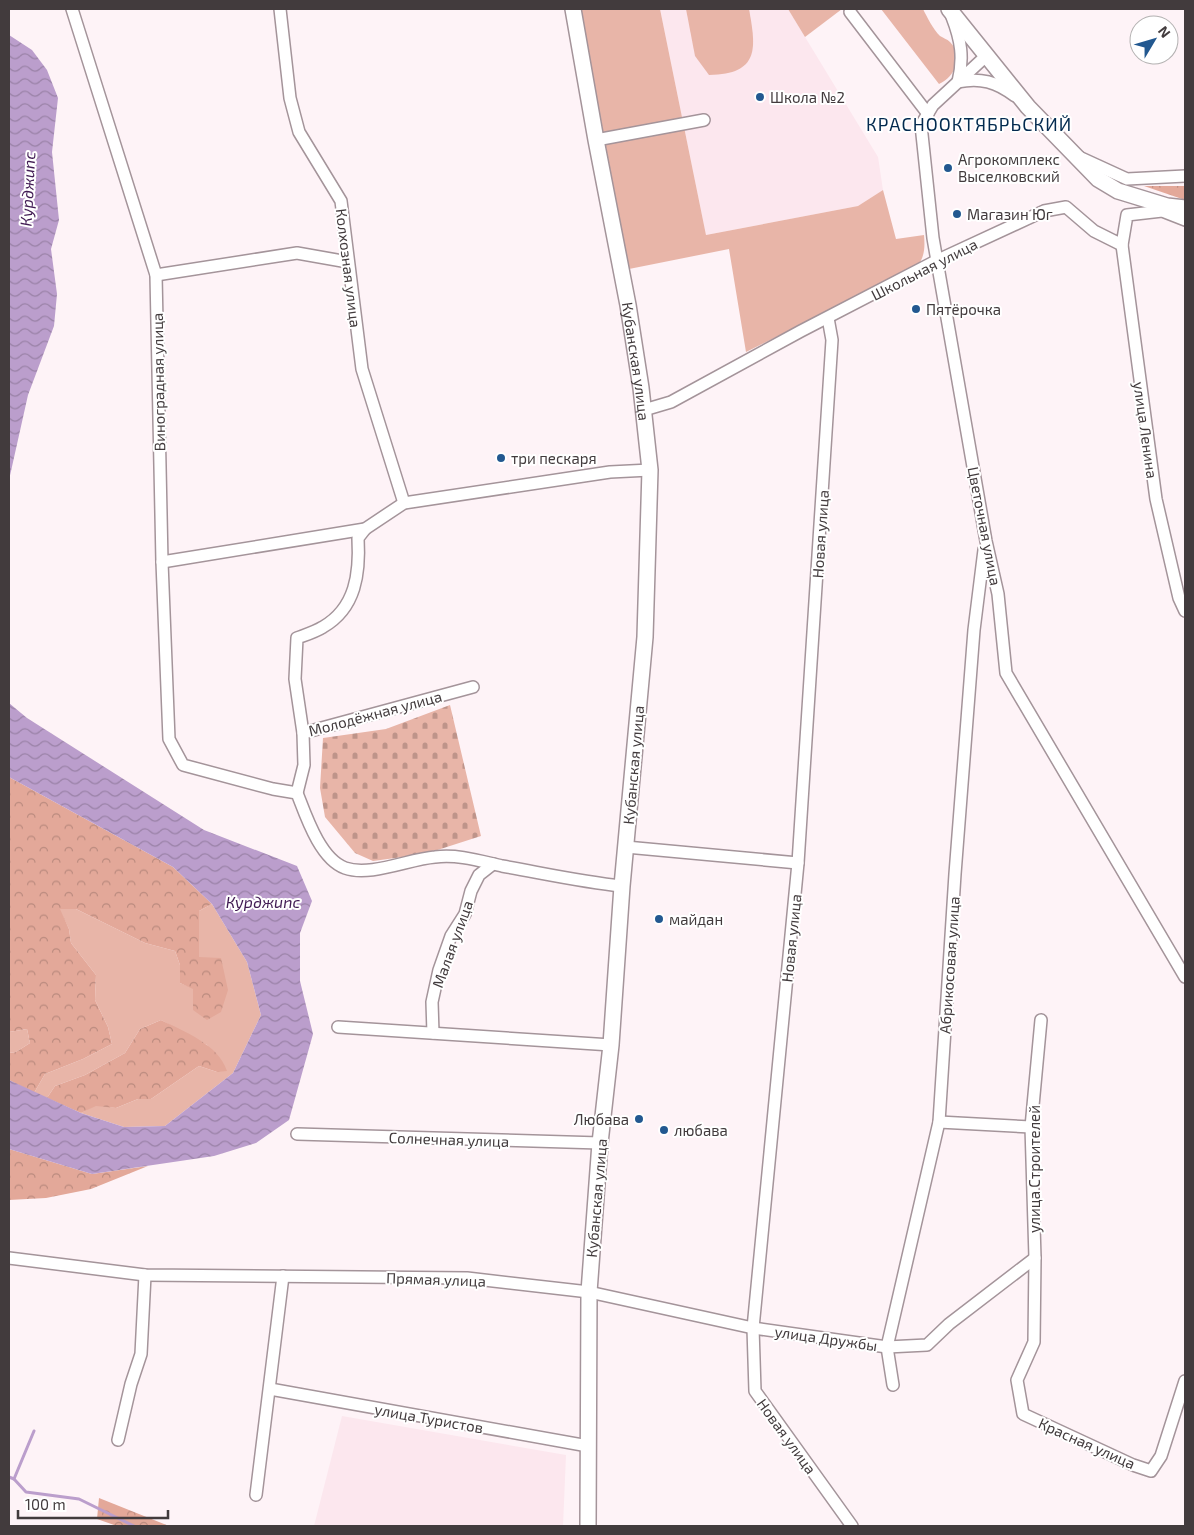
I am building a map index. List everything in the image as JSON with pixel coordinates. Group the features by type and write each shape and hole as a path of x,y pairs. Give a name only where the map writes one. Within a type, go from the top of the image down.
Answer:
{"main road":[{"name":"Кубанская улица","path":"573,9 628,305 644,410 650,470 645,637 622,886 611,1045 600,1143 589,1292 588,1526"},
{"path":"949,9 1028,106 1098,179 1118,191 1167,206 1185,208"}],"street":[{"name":"Виноградная улица","path":"72,9 156,275 162,562 170,739 183,764 273,789 297,793"},
{"name":"Колхозная улица","path":"280,9 290,98 299,132 341,201 362,369 404,503"},
{"path":"949,9 961,44 962,63 958,82 983,79 1009,91 1028,106"},
{"path":"850,12 928,114"},
{"name":"Цветочная улица","path":"986,56 933,105 921,125 932,238 938,260 986,541 998,594 1006,673 1185,977"},
{"path":"596,140 704,120"},
{"path":"1076,156 1127,178 1185,176"},
{"name":"Школьная улица","path":"644,410 671,402 938,260 1044,211 1066,207 1094,231 1122,245"},
{"path":"1122,245 1126,215 1162,212 1185,220"},
{"name":"улица Ленина","path":"1122,245 1156,499 1179,598 1185,611"},
{"path":"156,275 297,253 348,262"},
{"name":"Новая улица","path":"828,318 832,340 798,863 753,1328 755,1391 852,1526"},
{"path":"162,562 365,530 404,503 610,472 650,470"},
{"name":"Молодёжная улица","path":"365,530 358,538 359,562 356,584 346,605 324,627 297,638 295,679 303,734 473,687"},
{"name":"Абрикосовая улица","path":"893,1385 887,1347 939,1122 971,669 986,541"},
{"path":"303,734 304,765 297,793 313,834 327,853 344,868 365,870 435,857 459,856 582,881 622,886"},
{"path":"626,847 798,863"},
{"name":"Малая улица","path":"433,1033 432,1002 439,970 452,936 465,914 470,890 478,875 494,864"},
{"name":"улица Строителей","path":"1023,1414 1018,1380 1034,1342 1035,1258 1031,1127 1041,1020"},
{"path":"338,1027 611,1045"},
{"path":"939,1122 1031,1127"},
{"name":"Солнечная улица","path":"297,1134 600,1143"},
{"name":"Прямая улица","path":"9,1258 145,1275 467,1278 589,1292"},
{"name":"улица Дружбы","path":"589,1292 753,1328 887,1347 927,1345 949,1324 1035,1258"},
{"path":"118,1440 131,1384 141,1354 145,1275"},
{"path":"256,1495 283,1276"},
{"name":"Красная улица","path":"1023,1414 1133,1465 1151,1471 1161,1456 1185,1381"},
{"name":"улица Туристов","path":"270,1389 588,1446"}],"shaded area":[{"name":"Школа №2","path":"660,9 788,9 878,157 883,190 858,206 706,235"},
{"path":"342,1416 566,1455 563,1526 314,1526"}],"green space":[{"path":"580,9 660,9 706,235 858,206 883,190 896,239 924,235 924,252 916,268 746,352 729,249 629,269"},
{"path":"686,9 749,9 753,47 751,56 746,64 738,70 709,75 695,56"},
{"path":"788,9 842,9 805,37"},
{"path":"881,9 923,9 937,33 949,41 956,53 956,66 945,81 939,84"},
{"path":"1144,186 1185,186 1185,200"},
{"path":"450,705 481,836 425,854 373,861 355,853 325,817 320,788 323,738 386,729"},
{"path":"9,777 173,867 212,904 199,911 199,957 221,958 228,990 221,1012 207,1020 193,1010 193,989 180,983 180,965 175,951 145,943 76,909 60,909 69,929 71,943 96,975 95,1000 108,1027 112,1044 83,1059 45,1074 34,1093 9,1080 9,1053 16,1052 30,1043 27,1029 9,1032"},
{"path":"212,904 247,962 261,1015 233,1073 165,1126 124,1127 81,1113 96,1105 116,1108 138,1099 151,1099 199,1066 217,1072 207,1045 161,1020 140,1029 125,1053 85,1075 55,1086 47,1098 34,1093 45,1074 83,1059 112,1044 108,1027 95,1000 96,975 71,943 69,929 59,909 76,909 145,943 175,951 180,965 180,983 193,988 193,1010 199,957 199,911"},
{"path":"161,1020 190,1034 208,1046 223,1062 227,1071 217,1072 199,1066 151,1099 138,1099 116,1108 96,1106 81,1113 47,1098 55,1086 85,1075 125,1053 140,1029"},
{"path":"27,1029 30,1043 16,1052 9,1053 9,1032"},
{"path":"9,1149 92,1174 148,1166 91,1189 46,1198 9,1200"},
{"path":"99,1498 169,1526 117,1526 97,1519"}],"water":[{"name":"Курджипс","path":"9,35 32,50 47,70 58,98 52,152 59,220 51,249 57,294 54,326 28,395 9,480"},
{"name":"Курджипс","path":"9,703 27,718 204,830 297,866 312,901 300,933 300,981 313,1034 289,1120 256,1143 214,1156 92,1174 9,1149 9,1080 81,1113 124,1127 165,1126 233,1073 261,1015 247,962 212,904 173,867 9,777"}],"waterway":[{"path":"34,1431 14,1479 26,1492 79,1499 134,1526"},
{"path":"9,1477 14,1479"}],"place":[{"name":"Школа №2","path":"760,97"},
{"name":"Агрокомплекс Выселковский","path":"948,168"},
{"name":"Магазин Юг","path":"957,214"},
{"name":"Пятёрочка","path":"916,309"},
{"name":"три пескаря","path":"501,458"},
{"name":"майдан","path":"659,919"},
{"name":"Любава","path":"639,1119"},
{"name":"любава","path":"664,1130"}],"district":[{"name":"КРАСНООКТЯБРЬСКИЙ","path":"969,124"}]}
